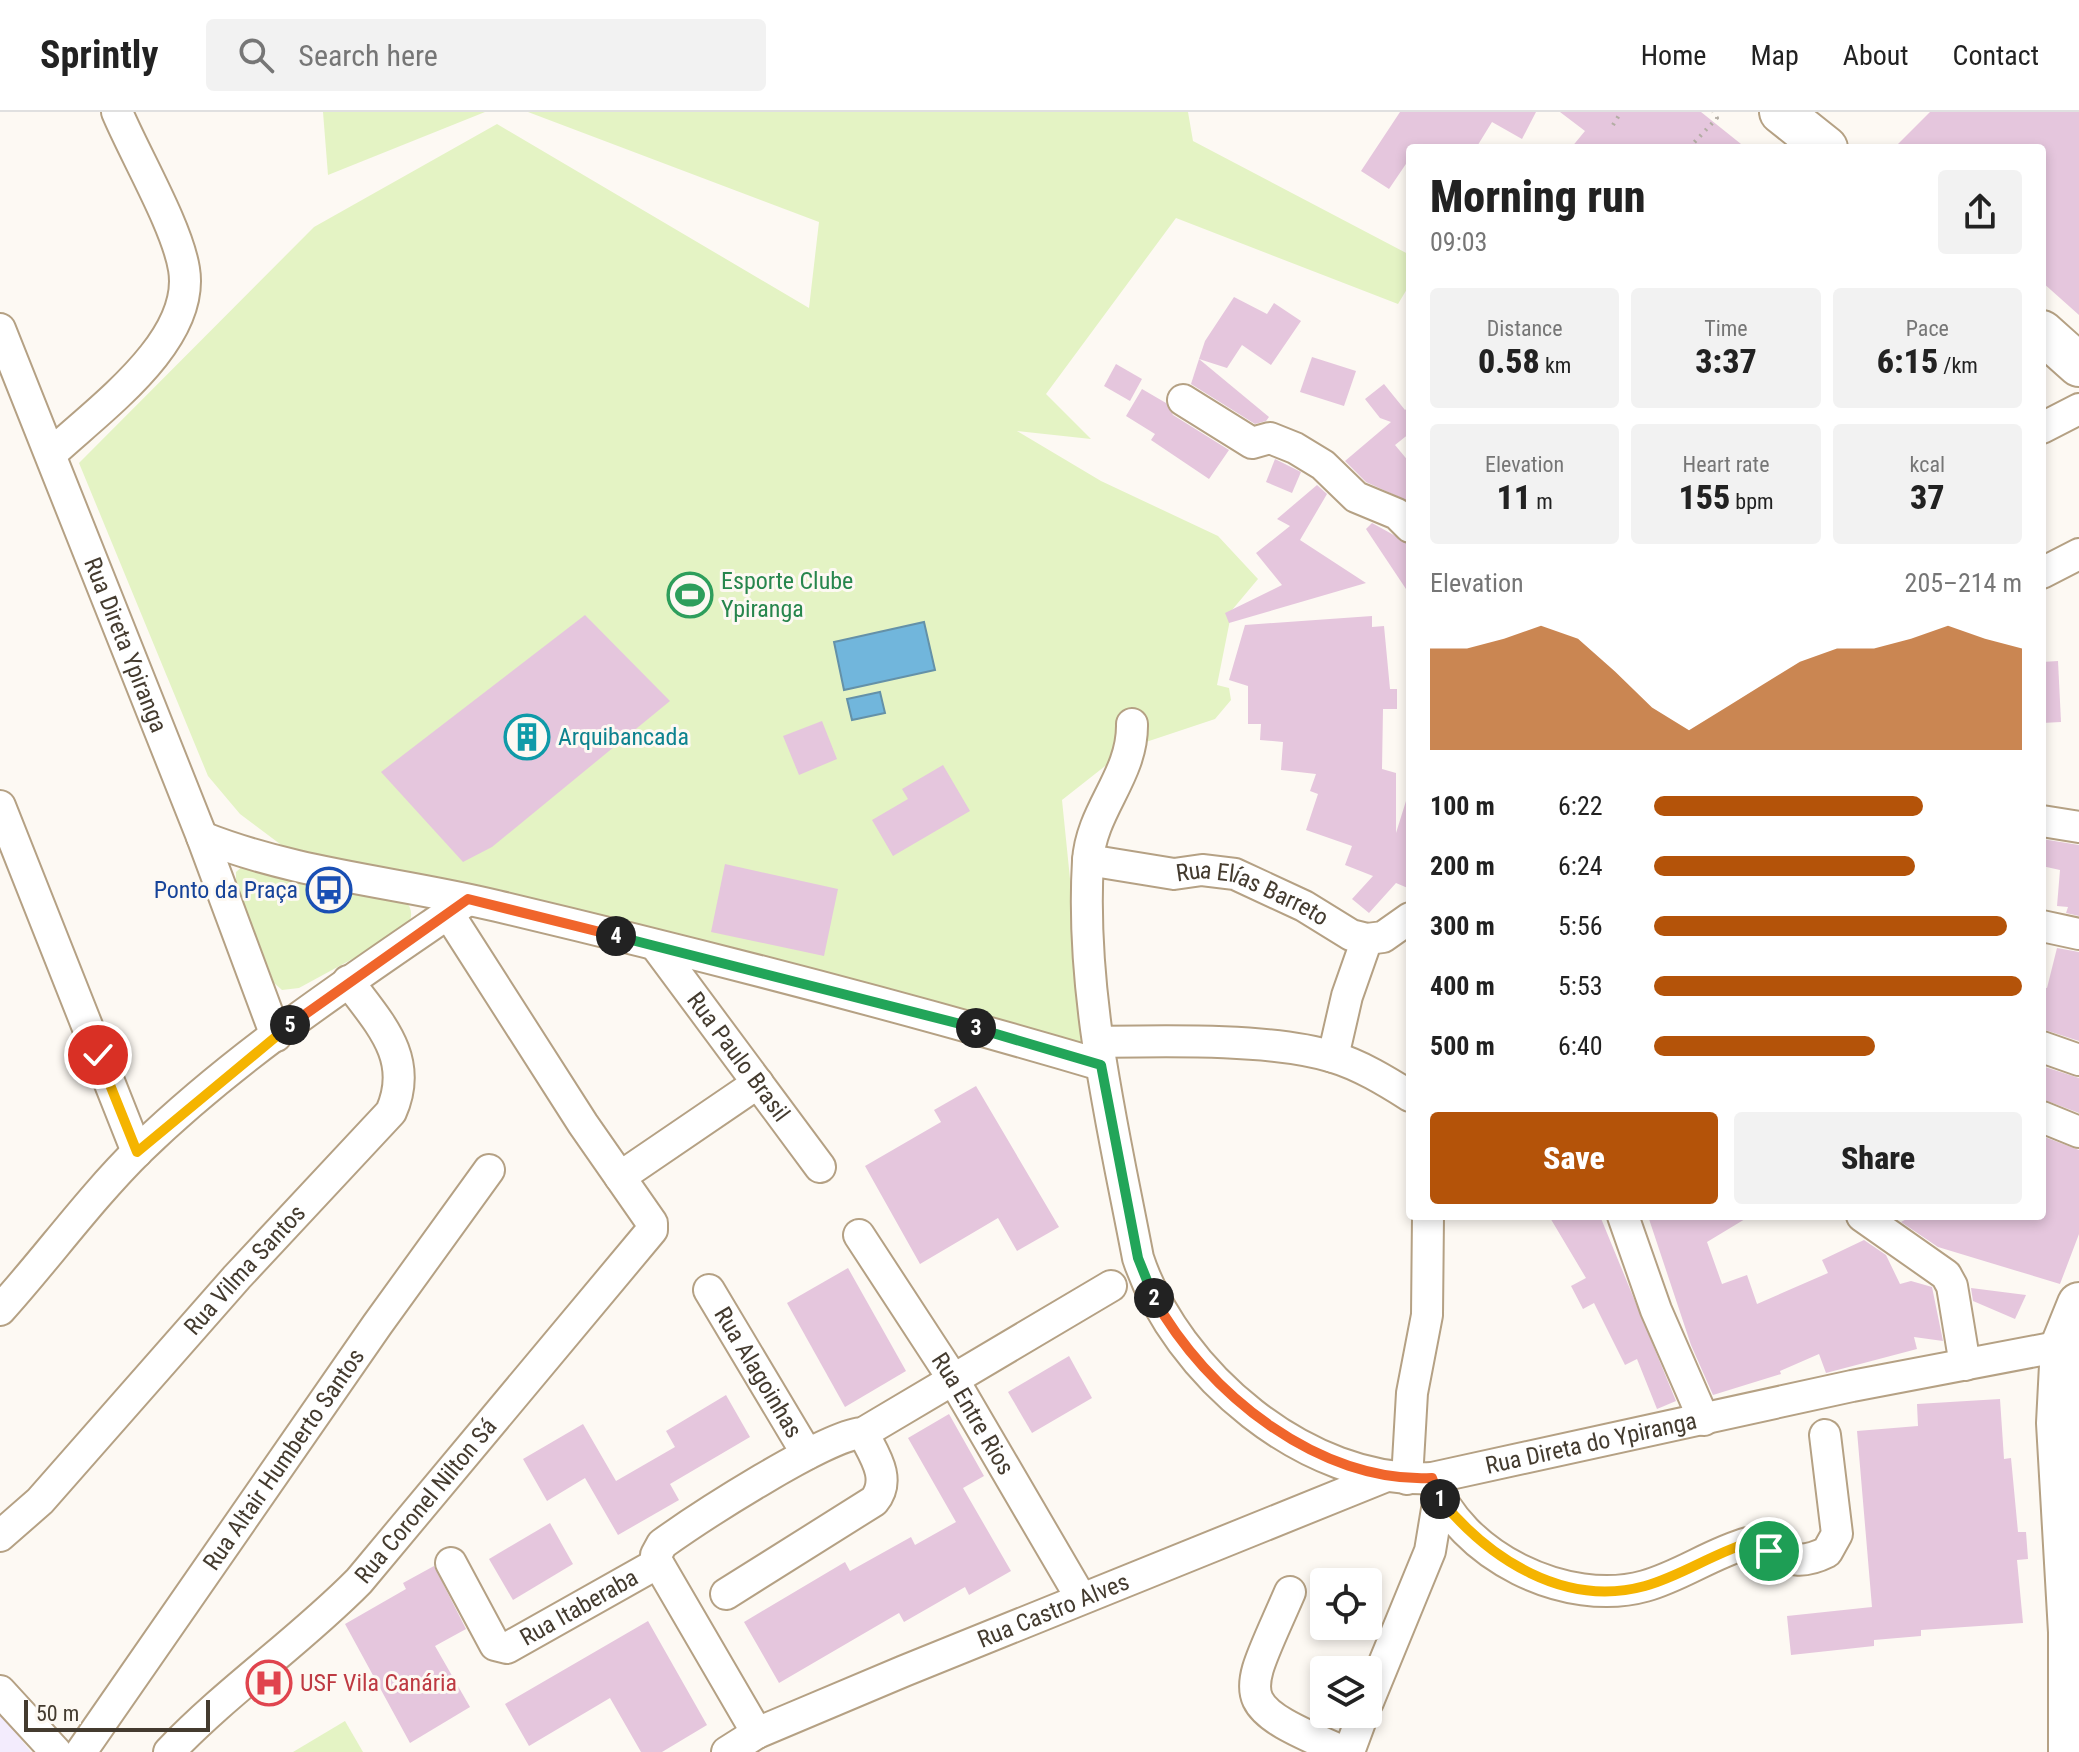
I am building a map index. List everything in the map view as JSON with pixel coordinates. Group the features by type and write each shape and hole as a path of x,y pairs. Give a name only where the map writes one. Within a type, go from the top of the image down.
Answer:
{"main road":[{"path":"1781,112 1821,144"},
{"path":"2070,1752 2070,1632 2058,1423 2062,1346 2079,1304"}],"street":[{"path":"0,329 51,454 170,335 184,303 184,266 117,112"},
{"path":"1183,400 1252,443 1270,438 1295,448 1323,465 1356,497 1397,514 1406,523"},
{"path":"2046,426 2079,409"},
{"name":"Rua Direta Ypiranga","path":"51,454 128,659 202,837 276,1036"},
{"path":"2046,571 2079,554"},
{"path":"1132,724 1132,745 1126,768 1096,822 1088,860 1099,1053 1138,1258 1148,1288 1167,1322 1216,1382 1264,1422 1302,1446 1416,1483 1463,1527 1514,1566 1580,1590 1621,1590 1678,1574 1748,1543 1760,1545 1779,1558 1791,1560 1827,1552 1837,1534 1825,1435"},
{"path":"0,806 137,1152"},
{"path":"2046,822 2079,827"},
{"path":"202,837 294,868 458,906 656,946 1099,1053 1256,1047 1333,1057 1361,1068 1406,1094"},
{"name":"Rua Elías Barreto","path":"1088,860 1174,874 1202,870 1235,874 1304,906 1351,935 1367,939"},
{"path":"0,1310 137,1152 276,1036 348,981 458,906"},
{"path":"458,906 620,1177 758,1083"},
{"path":"1333,1057 1347,996 1367,939 1383,937 1406,922"},
{"path":"2046,927 2079,934"},
{"name":"Rua Paulo Brasil","path":"656,946 820,1167"},
{"name":"Rua Vilma Santos","path":"0,1536 40,1501 237,1277 391,1112 400,1092 397,1055 348,981"},
{"path":"2046,1048 2079,1060"},
{"path":"2046,1119 2079,1132"},
{"name":"Rua Altair Humberto Santos","path":"81,1752 385,1312 489,1170"},
{"name":"Rua Coronel Nilton Sá","path":"169,1752 204,1716 315,1625 359,1581 556,1342 637,1253 652,1230 652,1223 620,1177"},
{"path":"1382,1668 1430,1551 1416,1483 1412,1393 1427,1315 1428,1220"},
{"path":"1624,1220 1656,1310 1704,1420"},
{"path":"1868,1220 1946,1275 1952,1286 1965,1365"},
{"name":"Rua Entre Rios","path":"859,1235 953,1379 1081,1598"},
{"name":"Rua Itaberaba","path":"757,1733 658,1563 656,1555 662,1544 807,1454 844,1434 863,1433 1111,1286"},
{"name":"Rua Alagoinhas","path":"709,1290 807,1454"},
{"name":"Rua Direta do Ypiranga","path":"1416,1483 2062,1346"},
{"path":"726,1594 874,1501 880,1493 882,1473 863,1433"},
{"name":"Rua Castro Alves","path":"727,1752 757,1733 1081,1598 1416,1483"},
{"name":"Rua Itaberaba","path":"451,1563 495,1645 507,1648 658,1563"},
{"path":"1290,1592 1257,1668 1254,1694 1267,1715 1346,1752 1357,1728"},
{"path":"0,1691 56,1752"}],"path":[{"path":"1613,125 1621,112"},
{"path":"1693,144 1717,118 1713,112"}],"shaded area":[{"path":"0,1713 31,1752 0,1752"}],"green space":[{"path":"323,112 485,112 328,175"},
{"name":"Esporte Clube Ypiranga","path":"528,112 1188,112 1193,141 1406,253 1406,291 1398,304 1176,218 1046,394 1091,439 1017,431 1101,481 1218,536 1258,579 1232,610 1217,685 1229,688 1231,700 1215,719 1128,748 1062,800 1087,1046 284,847 240,814 208,776 79,463 314,227 497,124 809,308 819,222"},
{"path":"244,865 405,900 411,918 400,933 299,988 282,990 274,983 236,882 236,872"},
{"path":"345,1721 363,1752 293,1752"}],"water":[{"path":"924,622 935,670 844,690 834,642"},
{"path":"880,692 885,713 852,720 847,699"}],"building":[{"path":"1400,112 1536,112 1522,139 1492,122 1478,144 1406,144 1406,164 1389,189 1361,171"},
{"path":"1560,112 1701,112 1741,144 1574,144 1585,131"},
{"path":"1930,112 2079,112 2079,315 2046,286 2046,144 1898,144"},
{"path":"1234,297 1267,314 1274,303 1301,321 1271,365 1242,345 1227,368 1199,359 1205,341"},
{"path":"1312,357 1356,371 1344,406 1300,392"},
{"path":"1199,359 1269,417 1266,421 1255,424 1191,384"},
{"path":"1116,364 1142,379 1130,401 1104,386"},
{"path":"1384,384 1406,409 1406,436 1395,445 1406,458 1406,500 1366,482 1345,461 1391,422 1380,418 1365,399"},
{"path":"1142,389 1166,403 1173,415 1229,450 1209,479 1151,440 1155,434 1126,416"},
{"path":"1275,459 1301,472 1292,493 1266,482"},
{"path":"1317,485 1327,494 1300,540 1366,583 1229,623 1225,613 1282,585 1256,553 1290,526 1277,519"},
{"path":"1372,523 1406,542 1406,589 1366,529"},
{"name":"Arquibancada","path":"585,615 670,701 492,847 463,862 381,772"},
{"path":"1372,616 1372,627 1384,626 1390,689 1397,689 1397,709 1383,709 1382,769 1396,773 1396,833 1406,801 1406,887 1396,883 1369,913 1352,899 1373,876 1345,865 1352,846 1306,830 1318,794 1310,791 1316,774 1281,770 1283,742 1260,740 1261,724 1248,724 1248,686 1229,680 1245,625"},
{"path":"2058,661 2061,722 2046,723 2046,662"},
{"path":"822,721 837,759 799,775 783,736"},
{"path":"943,765 970,811 893,856 872,820 908,799 902,789"},
{"path":"2046,840 2079,845 2079,916 2066,913 2068,907 2057,906 2060,870 2046,867"},
{"path":"725,864 838,889 824,956 711,932"},
{"path":"2057,948 2079,952 2079,1041 2046,1030 2047,988"},
{"path":"2046,1067 2079,1078 2079,1113 2046,1101"},
{"path":"976,1086 1059,1227 1017,1251 998,1218 920,1264 865,1166 941,1122 934,1110"},
{"path":"2046,1138 2079,1150 2079,1234 2060,1284 1938,1247 1901,1222 2046,1220"},
{"path":"1551,1220 1602,1220 1676,1401 1657,1409 1637,1359 1625,1365 1594,1303 1583,1309 1571,1286 1586,1278"},
{"path":"1649,1220 1743,1220 1707,1242 1722,1284 1747,1275 1757,1304 1828,1273 1822,1260 1864,1240 1886,1255 1900,1284 1911,1281 1932,1287 1943,1341 1914,1337 1917,1349 1826,1373 1819,1354 1780,1371 1781,1374 1713,1395 1691,1345"},
{"path":"848,1268 906,1371 845,1407 787,1303"},
{"path":"1971,1288 2026,1295 2015,1319 1973,1301"},
{"path":"1069,1356 1092,1398 1032,1433 1008,1392"},
{"path":"726,1395 750,1437 670,1484 679,1500 618,1535 585,1478 547,1501 523,1459 583,1424 616,1481 675,1447 666,1431"},
{"path":"2000,1399 2004,1459 2011,1458 2018,1532 2026,1532 2028,1559 2017,1560 2023,1623 1921,1630 1921,1636 1874,1640 1874,1646 1791,1655 1787,1616 1872,1607 1857,1431 1918,1426 1917,1404"},
{"path":"949,1414 984,1476 963,1488 1011,1571 969,1595 965,1587 904,1622 899,1613 779,1683 744,1622 845,1562 850,1571 911,1537 915,1545 956,1522 908,1438"},
{"path":"550,1523 573,1564 513,1600 489,1559"},
{"path":"434,1566 466,1629 435,1646 470,1707 410,1743 345,1624 406,1589 403,1583"},
{"path":"648,1621 707,1725 662,1752 641,1752 610,1698 529,1746 505,1704"}],"place":[{"name":"Esporte Clube Ypiranga","path":"690,595"},
{"name":"Arquibancada","path":"527,737"},
{"name":"Ponto da Praça","path":"329,890"},
{"name":"USF Vila Canária","path":"269,1683"}],"route":[{"path":"98,1055 137,1152 170,1121 276,1036 401,943 468,899 940,1017 1101,1065 1138,1258 1148,1288 1187,1351 1216,1382 1264,1422 1302,1446 1384,1477 1432,1478 1439,1497 1463,1527 1487,1548 1514,1566 1580,1590 1610,1592 1644,1586 1748,1543 1760,1545 1769,1551"}]}
